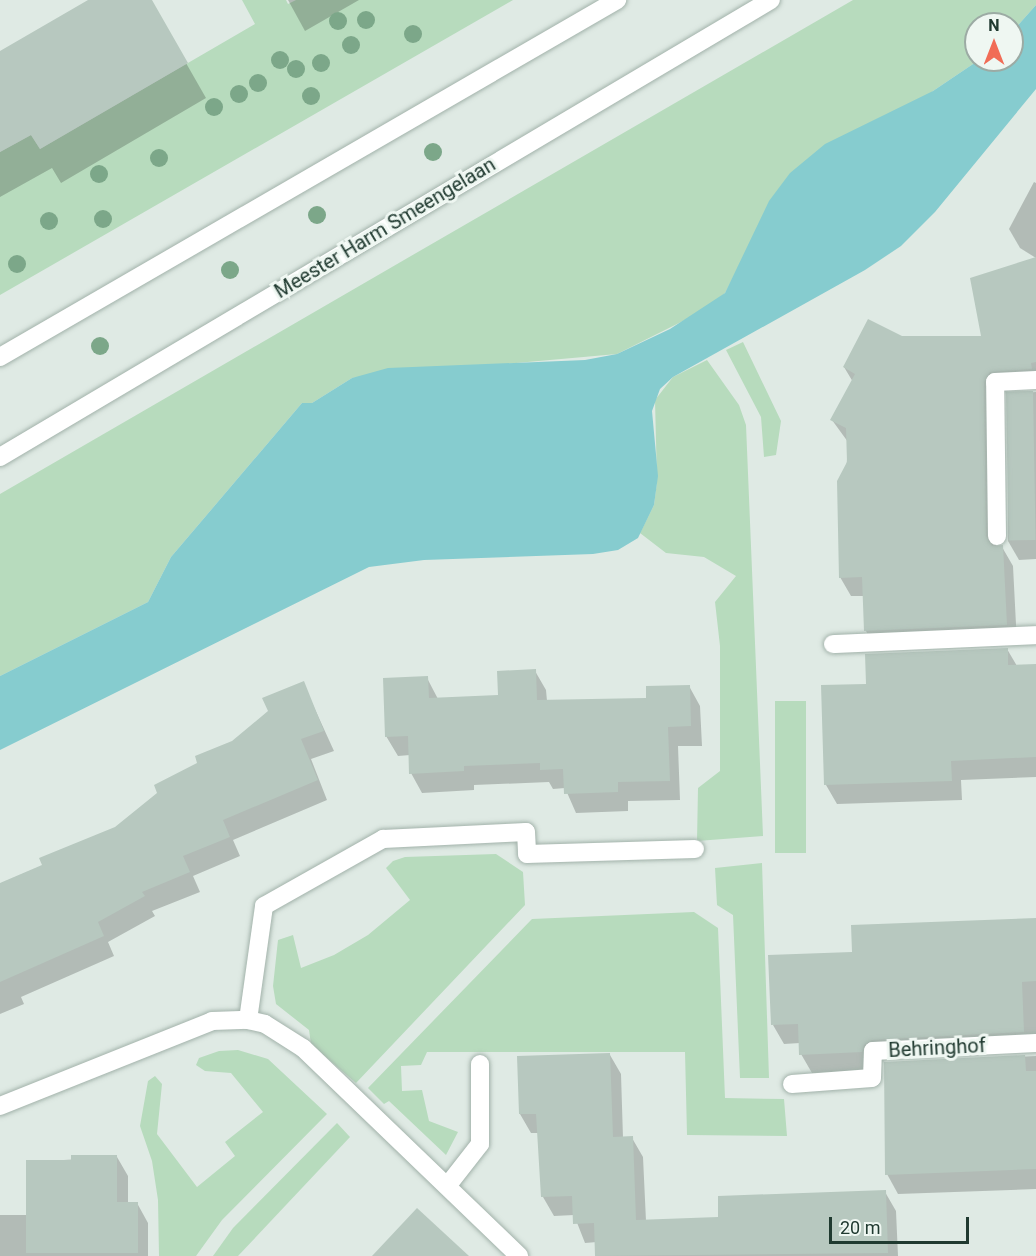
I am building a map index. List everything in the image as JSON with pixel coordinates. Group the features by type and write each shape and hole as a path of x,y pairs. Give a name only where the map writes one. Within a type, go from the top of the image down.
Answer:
{"street":[{"path":"0,357 617,0"},
{"name":"Meester Harm Smeengelaan","path":"0,457 771,0"},
{"path":"997,536 995,382 1036,380"},
{"path":"833,644 1036,635"},
{"path":"248,1020 264,906 383,839 526,832 527,854 695,849"},
{"path":"0,1106 212,1021 248,1020 282,1032 303,1048 448,1185 519,1256"},
{"name":"Behringhof","path":"792,1084 872,1078 873,1051 1036,1043"},
{"path":"448,1185 480,1144 480,1064"}],"green space":[{"path":"242,0 286,0 288,4 296,0 513,0 0,295 0,152 31,135 40,149 255,24"},
{"path":"853,0 1036,0 1036,5 1024,18 1024,12 964,12 964,70 933,91 741,262 725,293 705,310 617,354 352,378 312,403 302,403 171,557 148,602 0,676 0,494"},
{"path":"743,342 781,421 776,455 764,457 761,417 726,350"},
{"path":"707,360 739,405 746,425 763,836 697,841 698,788 720,771 720,646 715,602 736,576 704,557 666,553 640,533 654,505 657,482 655,400 673,377"},
{"path":"775,701 806,701 806,853 775,853"},
{"path":"496,854 523,872 525,905 356,1083 311,1044 309,1030 276,1004 273,986 278,940 293,935 301,968 334,955 368,935 410,900 386,868 393,861 405,857"},
{"path":"762,863 769,1078 740,1078 733,915 717,905 715,868"},
{"path":"694,912 718,928 725,1098 784,1099 787,1136 687,1135 685,1052 427,1052 421,1065 401,1066 402,1091 422,1090 429,1121 458,1132 446,1155 389,1101 384,1104 368,1088 532,919"},
{"path":"238,1050 268,1059 327,1114 222,1220 196,1256 159,1256 158,1200 152,1161 140,1126 148,1081 155,1076 162,1084 157,1134 197,1187 235,1156 225,1142 263,1112 231,1073 205,1071 196,1065 199,1058 219,1051"},
{"path":"337,1123 350,1137 238,1256 213,1256 233,1228"}],"water":[{"path":"1036,5 1036,89 935,212 901,246 865,270 673,377 660,389 652,411 658,476 654,505 638,538 618,550 593,554 424,560 369,567 0,750 0,676 148,602 171,557 302,403 312,403 352,378 388,368 585,360 617,354 670,329 725,293 769,201 790,173 825,144 933,91 964,70 964,72 1024,72 1024,18"}],"building":[{"path":"88,0 152,0 188,63 40,149 31,135 0,152 0,51"},
{"path":"1036,257 1036,362 1031,363 1032,369 990,372 984,382 986,536 992,546 1003,545 1007,625 864,631 862,577 839,578 837,481 847,462 846,428 830,420 855,374 843,367 868,319 902,336 981,336 970,278"},
{"path":"1006,391 1033,391 1036,540 1009,540"},
{"path":"1008,648 1008,665 1036,664 1036,757 951,761 952,781 824,785 821,685 866,684 865,654"},
{"path":"536,669 537,700 646,698 646,686 690,685 691,726 668,727 670,781 618,782 618,792 564,794 563,769 540,770 540,763 464,766 464,771 409,774 408,736 385,737 383,678 428,676 429,698 498,695 497,671"},
{"path":"304,681 324,731 301,739 318,780 223,820 230,837 183,856 190,872 142,892 145,896 98,922 104,936 0,982 0,883 42,865 39,858 115,827 157,793 154,785 197,763 195,756 232,741 268,711 262,698"},
{"path":"1036,918 1036,981 1022,982 1024,1032 872,1040 864,1045 862,1052 799,1055 798,1024 771,1025 768,955 852,952 851,925"},
{"path":"610,1053 613,1137 633,1136 636,1220 718,1217 718,1196 886,1190 888,1253 595,1256 594,1223 573,1224 572,1196 541,1197 536,1114 519,1114 517,1056"},
{"path":"1025,1055 1026,1071 1036,1071 1036,1169 885,1175 884,1062"},
{"path":"71,1155 117,1155 117,1202 138,1202 138,1253 26,1253 26,1160 71,1160"},
{"path":"417,1208 469,1256 372,1256"}]}
